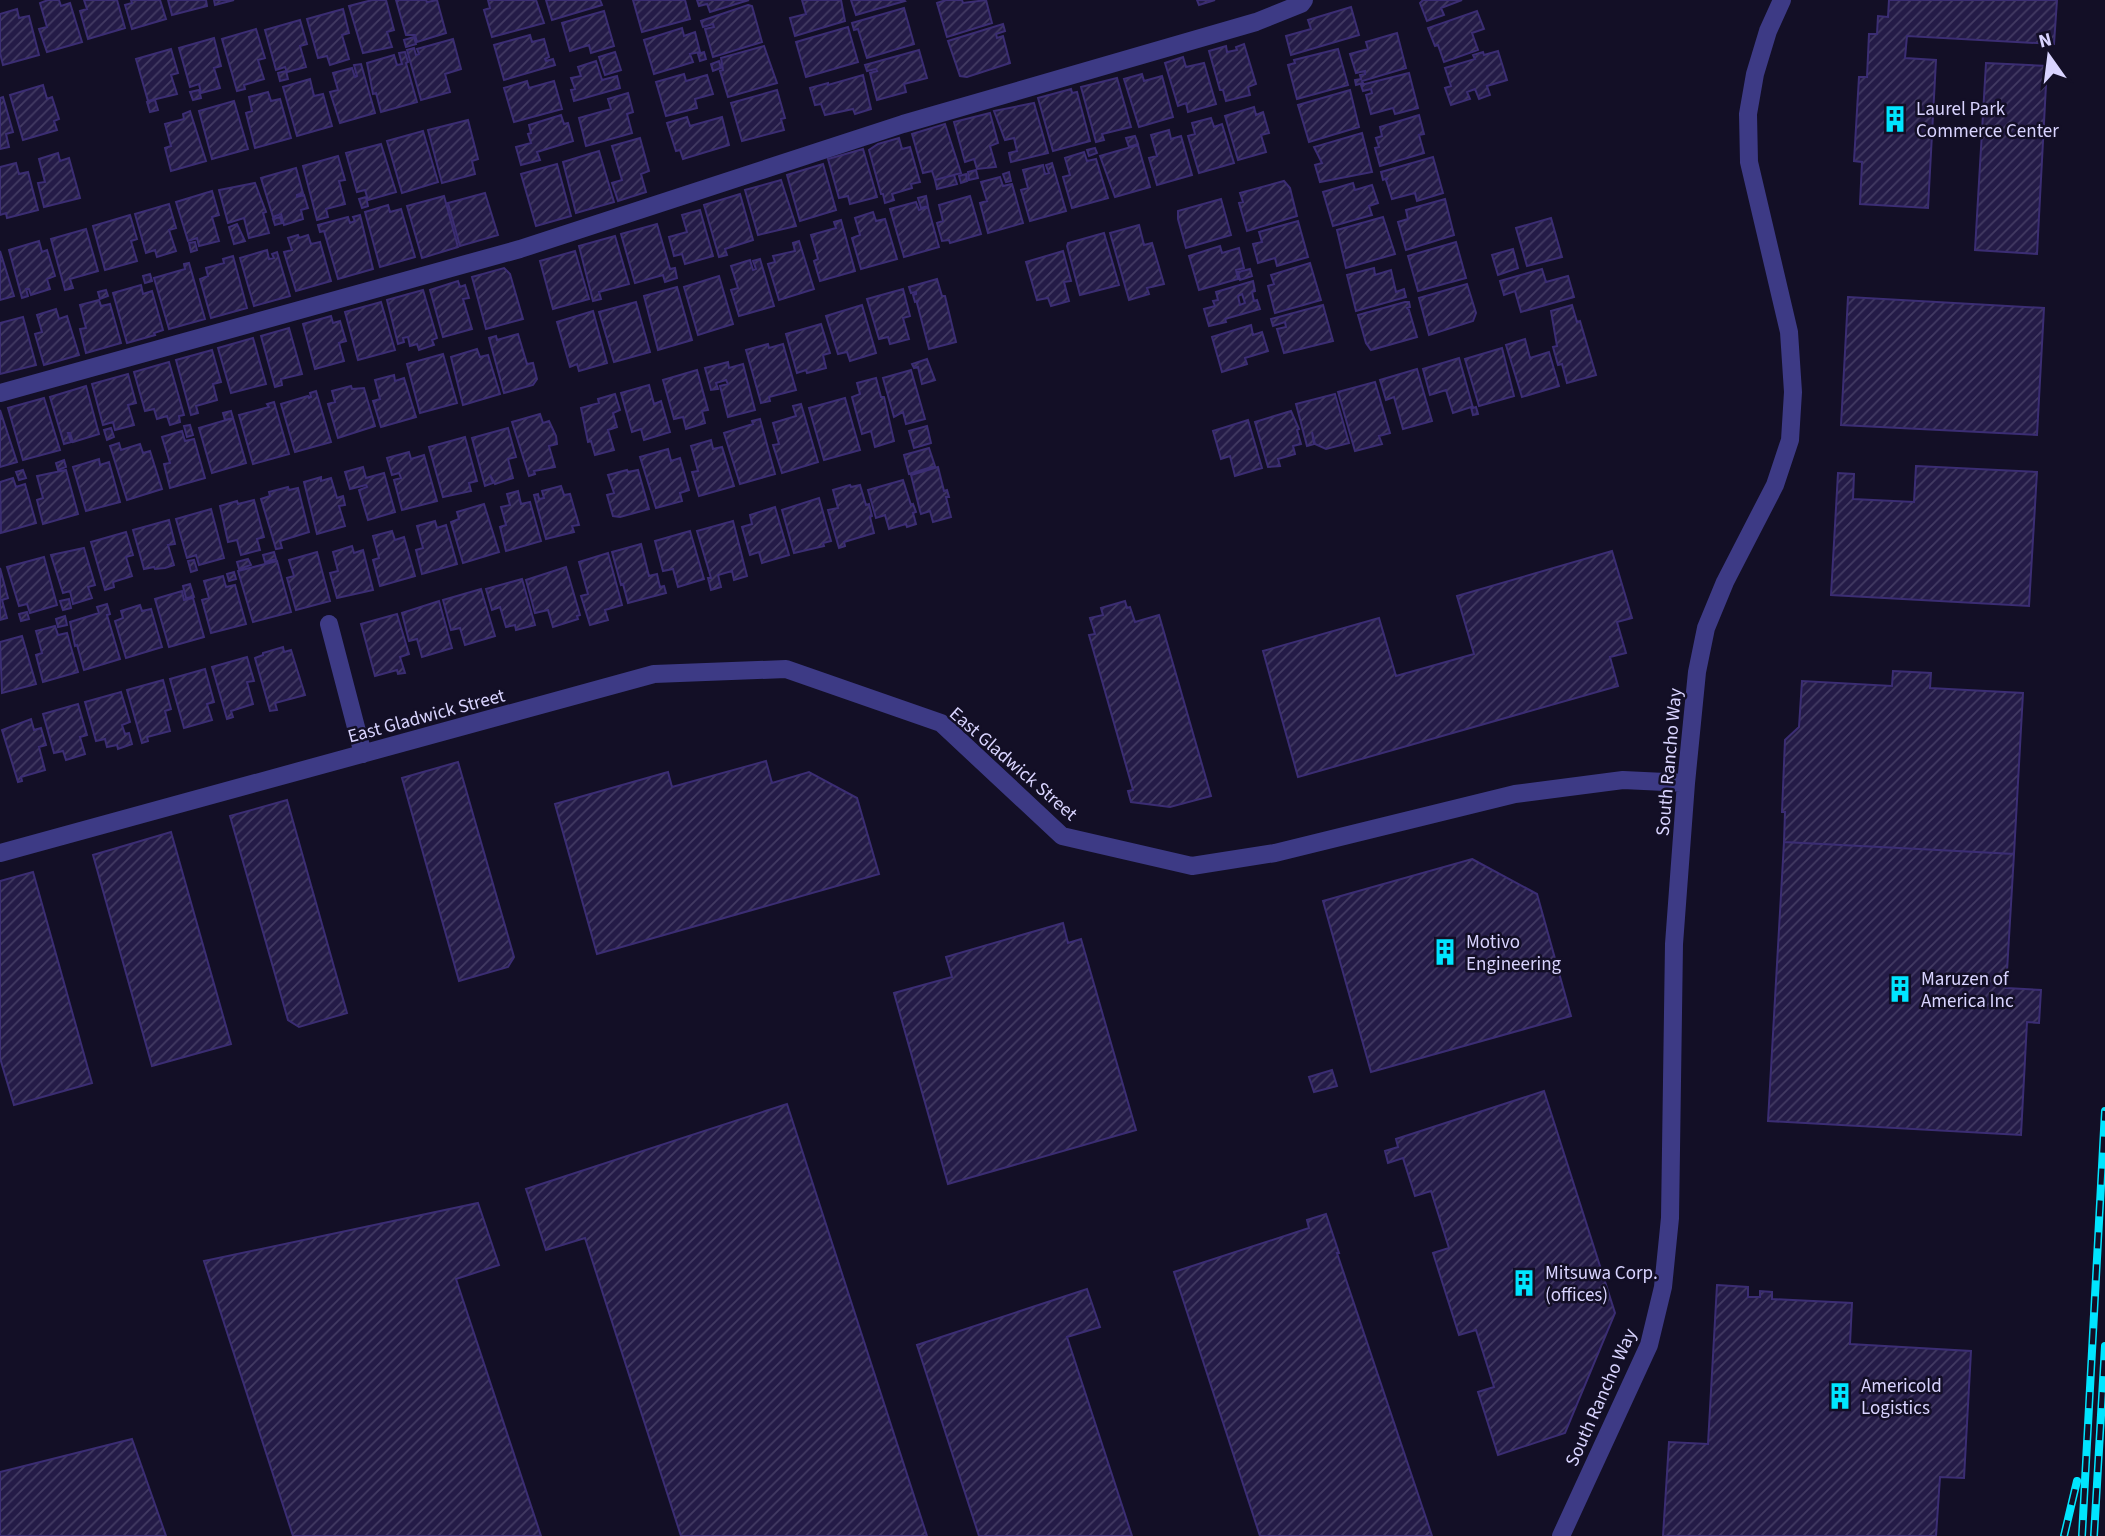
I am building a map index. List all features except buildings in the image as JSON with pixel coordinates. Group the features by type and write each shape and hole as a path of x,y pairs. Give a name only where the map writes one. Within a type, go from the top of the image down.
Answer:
{"street":[{"path":"0,393 520,249 903,124 1256,22 1301,4 1304,0"},
{"name":"South Rancho Way","path":"1561,1536 1649,1345 1663,1287 1670,1218 1674,944 1697,671 1706,628 1725,582 1775,485 1790,440 1793,392 1789,332 1757,203 1749,162 1748,126 1755,75 1782,0"},
{"path":"329,624 363,754"},
{"name":"East Gladwick Street","path":"0,853 654,674 786,669 941,723 1062,836 1192,866 1275,853 1515,794 1623,780 1686,783"}],"railway":[{"path":"2082,1536 2105,1111"},
{"path":"2094,1536 2105,1346"},
{"path":"2064,1536 2077,1481"}],"place":[{"name":"Laurel Park Commerce Center","path":"1895,119"},
{"name":"Motivo Engineering","path":"1445,952"},
{"name":"Maruzen of America Inc","path":"1900,989"},
{"name":"Mitsuwa Corp. (offices)","path":"1524,1283"},
{"name":"Americold Logistics","path":"1840,1396"}]}
